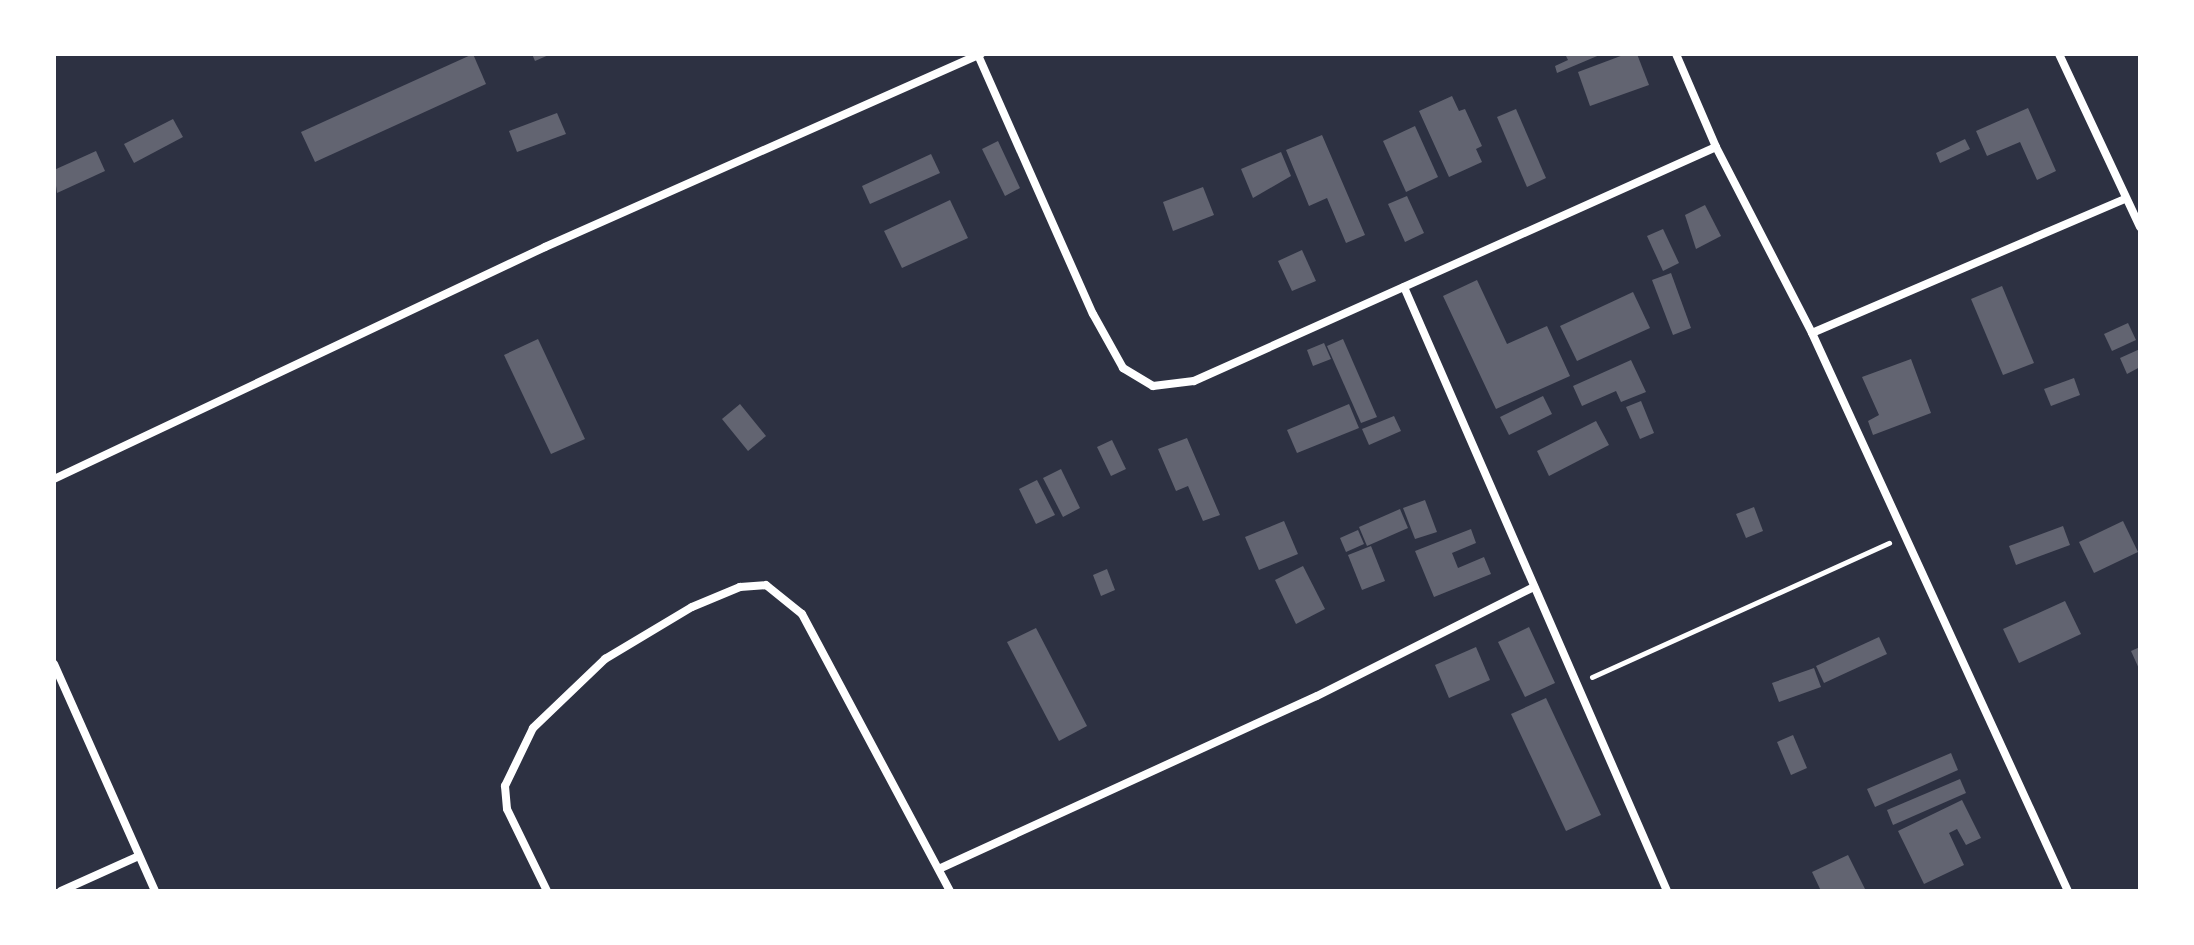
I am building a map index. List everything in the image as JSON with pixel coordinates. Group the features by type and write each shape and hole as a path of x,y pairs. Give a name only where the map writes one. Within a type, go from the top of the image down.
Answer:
{"street":[{"path":"54,479 545,247 980,54 1093,314 1123,368 1138,381 1169,387 1194,381 1716,147"},
{"path":"1676,54 1716,147 1812,333 1902,537 2068,891"},
{"path":"2059,54 2140,227"},
{"path":"1812,333 2125,199"},
{"path":"1404,287 1667,891"},
{"path":"547,891 507,809 505,786 514,759 533,728 605,659 692,607 740,587 766,585 802,614 941,868 950,891"},
{"path":"941,868 1317,696 1534,587"},
{"path":"54,664 155,891"},
{"path":"61,891 139,856"}],"path":[{"path":"1576,684 1902,537"}],"building":[{"path":"473,54 486,84 315,162 301,132"},
{"path":"532,54 551,54 535,61"},
{"path":"1565,54 1602,54 1557,73 1555,66 1568,60"},
{"path":"1626,54 1637,54 1649,85 1590,106 1578,72"},
{"path":"1452,96 1459,111 1465,109 1482,146 1476,149 1482,162 1449,177 1419,111"},
{"path":"2028,108 2056,171 2037,180 2020,142 1987,156 1976,131"},
{"path":"1516,109 1546,178 1527,187 1497,117"},
{"path":"557,113 566,134 517,152 509,131"},
{"path":"173,119 183,137 134,163 124,144"},
{"path":"1415,126 1438,177 1406,192 1383,141"},
{"path":"1322,135 1365,235 1346,243 1327,198 1309,206 1286,150"},
{"path":"1965,139 1970,149 1940,163 1936,153"},
{"path":"998,141 1020,188 1005,196 982,149"},
{"path":"96,151 105,171 57,193 54,170"},
{"path":"1281,152 1291,176 1253,198 1241,169"},
{"path":"931,154 940,173 870,204 862,186"},
{"path":"1203,187 1214,215 1173,231 1163,202"},
{"path":"1407,196 1424,233 1405,242 1388,204"},
{"path":"950,200 968,238 902,268 884,231"},
{"path":"1705,205 1721,236 1696,249 1685,215"},
{"path":"1663,229 1679,263 1663,271 1647,236"},
{"path":"1302,250 1316,281 1292,291 1278,261"},
{"path":"1671,273 1691,328 1673,335 1652,280"},
{"path":"1477,280 1507,344 1547,326 1570,376 1496,409 1443,296"},
{"path":"2002,286 2034,363 2003,375 1971,299"},
{"path":"1633,292 1650,328 1577,361 1560,326"},
{"path":"2128,323 2136,340 2112,351 2104,334"},
{"path":"538,339 585,439 551,454 504,355"},
{"path":"1343,339 1377,417 1361,423 1327,346"},
{"path":"1324,343 1331,359 1313,366 1307,350"},
{"path":"2140,349 2140,367 2127,374 2120,358"},
{"path":"1911,359 1931,413 1873,435 1868,421 1879,415 1862,377"},
{"path":"1631,360 1646,392 1621,402 1616,391 1582,406 1573,386"},
{"path":"2074,378 2080,395 2051,406 2044,389"},
{"path":"1543,396 1552,414 1509,435 1500,417"},
{"path":"1641,401 1654,433 1640,439 1626,407"},
{"path":"740,404 766,436 748,451 722,419"},
{"path":"1349,404 1359,428 1297,453 1287,430"},
{"path":"1394,416 1401,431 1369,445 1362,429"},
{"path":"1596,421 1609,445 1549,476 1537,451"},
{"path":"1187,438 1220,515 1203,521 1188,486 1176,491 1158,449"},
{"path":"1112,440 1126,469 1111,476 1097,447"},
{"path":"1061,469 1080,508 1063,517 1043,478"},
{"path":"1037,480 1055,515 1036,524 1019,489"},
{"path":"1425,500 1437,532 1415,539 1403,508"},
{"path":"1754,507 1763,531 1746,538 1736,514"},
{"path":"1400,509 1408,528 1367,546 1359,527"},
{"path":"1284,521 1298,554 1259,570 1245,537"},
{"path":"2123,521 2138,552 2094,573 2079,542"},
{"path":"2063,526 2070,545 2016,565 2009,546"},
{"path":"1471,529 1476,543 1452,553 1458,568 1484,557 1491,574 1434,597 1415,551"},
{"path":"1358,530 1364,544 1346,552 1340,538"},
{"path":"1371,546 1385,581 1362,590 1348,555"},
{"path":"1303,566 1325,609 1296,624 1275,580"},
{"path":"1107,569 1115,590 1101,596 1093,575"},
{"path":"2065,601 2081,634 2019,663 2003,629"},
{"path":"1529,627 1555,683 1525,697 1498,642"},
{"path":"1036,628 1087,726 1059,741 1007,642"},
{"path":"1879,637 1887,654 1824,683 1816,666"},
{"path":"1476,647 1490,680 1449,698 1435,665"},
{"path":"2140,647 2140,671 2131,651"},
{"path":"1814,668 1821,687 1779,702 1772,683"},
{"path":"1546,698 1601,815 1566,831 1511,714"},
{"path":"1793,735 1807,768 1791,775 1777,742"},
{"path":"1951,753 1958,770 1875,807 1867,789"},
{"path":"1960,779 1966,793 1893,825 1887,810"},
{"path":"1962,800 1981,838 1966,845 1957,829 1949,833 1964,865 1924,884 1898,831"},
{"path":"1848,855 1865,889 1821,891 1812,872"}]}
